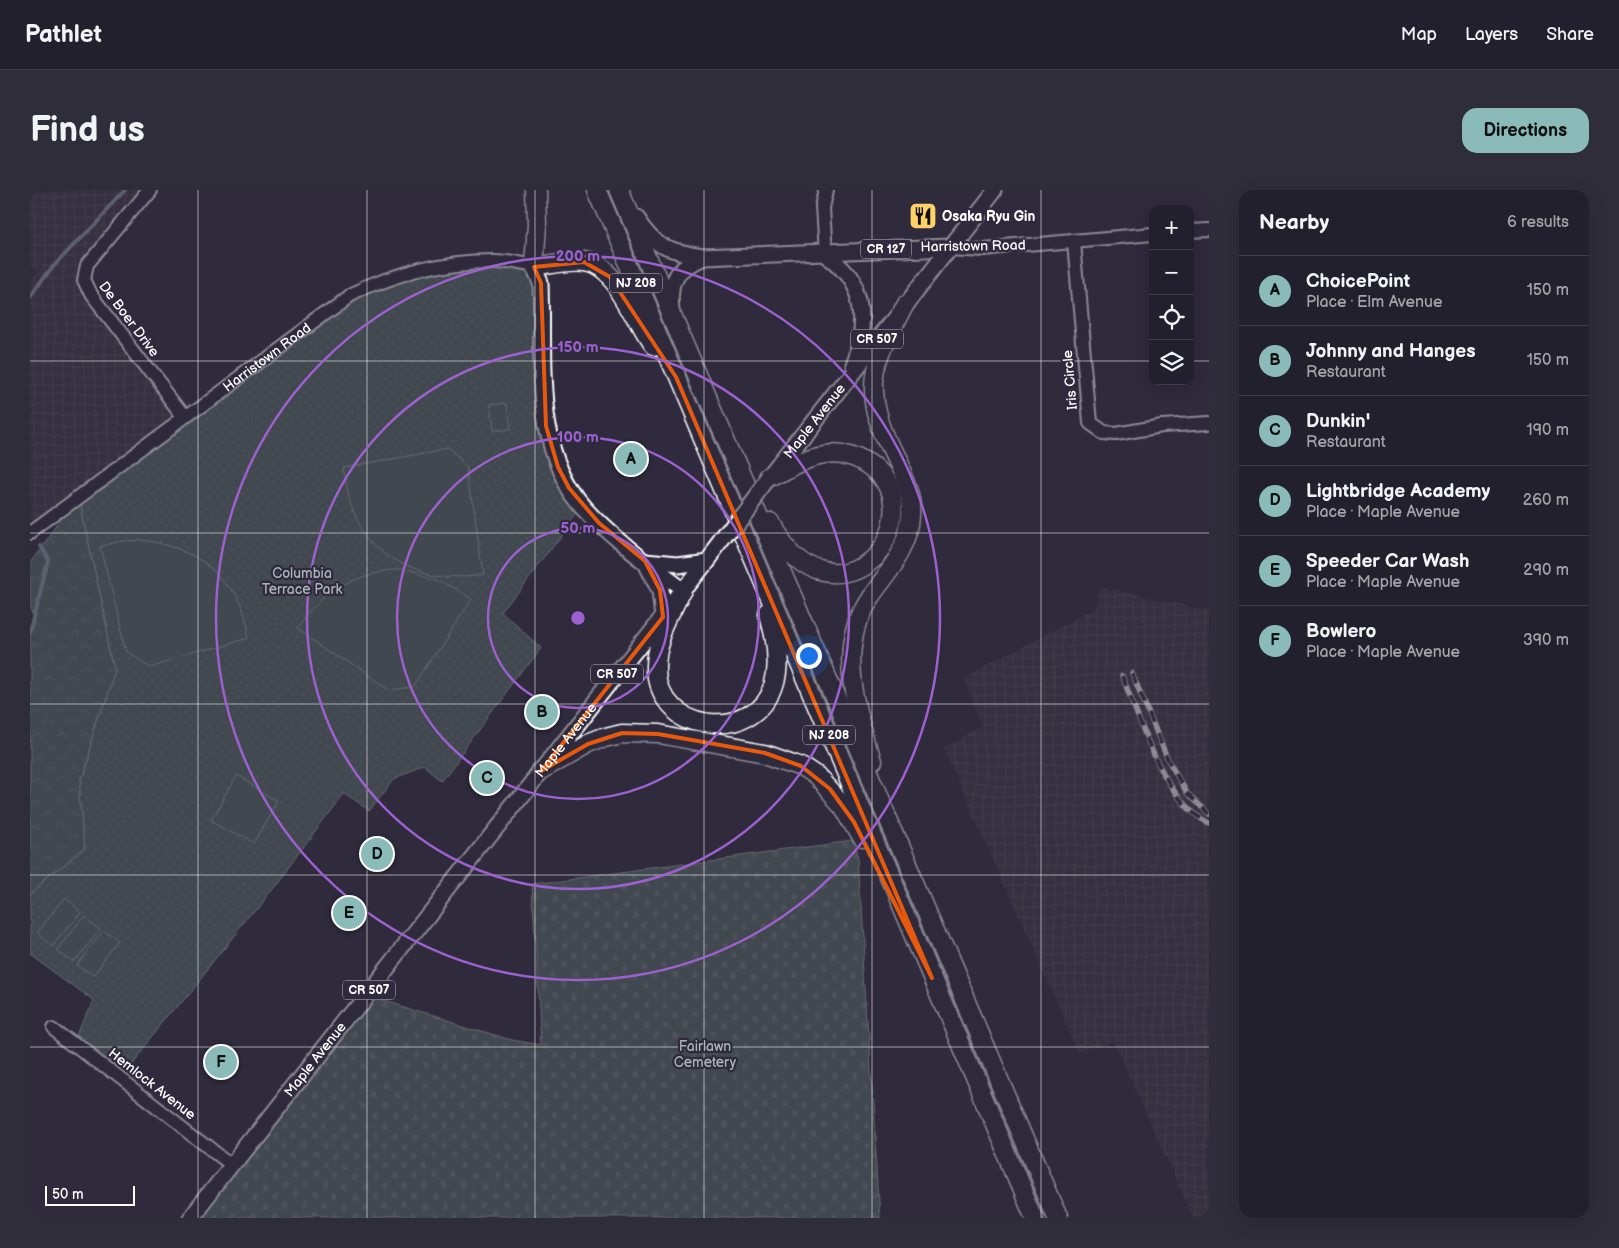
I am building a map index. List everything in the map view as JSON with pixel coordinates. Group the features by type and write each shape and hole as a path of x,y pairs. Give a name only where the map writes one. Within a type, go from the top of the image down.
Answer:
{"highway":[{"path":"536,190 538,224 534,267 584,262 603,270 610,277 650,343 676,377"},
{"name":"NJ 208","path":"597,190 1035,1218"},
{"name":"NJ 208","path":"619,191 1058,1218"},
{"path":"905,303 879,355 873,384 873,398 881,428 911,495 910,531 905,546 896,562 860,611 852,640 851,656 855,693 867,745 911,875"},
{"path":"729,450 787,550 812,569 827,573 842,573 857,568 875,555 887,538 893,513 892,499 880,475 858,458 847,453 819,453 805,458 769,478"},
{"path":"683,592 658,651 656,678 661,691 679,714 692,720 705,725 735,723 758,708 768,697 774,684 776,656 765,604 725,492"},
{"path":"541,772 588,744 622,733 658,734 765,753 801,766 830,789 854,822 932,978"}],"main road":[{"name":"Maple Avenue","path":"190,1218 683,592 769,478 994,190"},
{"name":"Harristown Road","path":"619,191 647,232 660,245 684,254 702,257 824,254 895,248 949,248"},
{"path":"824,254 846,271 854,282 862,310 861,336 848,376"},
{"path":"676,324 671,297 676,276 683,267 702,257"},
{"path":"534,267 541,283 546,426 558,467 583,507 616,539 683,592"},
{"path":"645,562 678,564 710,555"},
{"path":"645,562 660,590 663,616"}],"street":[{"name":"De Boer Drive","path":"150,190 87,266 84,280 91,295 185,417"},
{"path":"824,254 822,208 826,190"},
{"path":"1194,231 1209,230"},
{"name":"Harristown Road","path":"949,248 982,248 1074,242 1149,234"},
{"name":"Iris Circle","path":"1074,242 1090,423 1095,429 1104,433 1116,434 1162,426 1209,422"},
{"name":"Harristown Road","path":"30,533 329,309 370,286 415,270 449,264 494,261 534,267"},
{"name":"Hemlock Avenue","path":"54,1027 232,1165"}],"highlighted area":[{"path":"584,262 610,277 676,377 932,978 854,822 830,789 801,766 765,753 658,734 622,733 588,744 541,771 663,617 660,590 645,561 599,523 569,488 558,467 546,426 541,283 534,267"}],"shaded area":[{"path":"30,190 150,190 84,280 185,417 35,529 30,523 30,282 38,272 30,265"},
{"path":"1100,586 1209,611 1209,1218 1193,1218 1113,1041 1080,1054 944,749 983,727 963,679 1094,608"}],"green space":[{"name":"Columbia Terrace Park","path":"440,265 534,267 546,426 583,507 503,613 541,648 442,781 425,767 394,779 369,811 344,794 273,888 120,1078 76,1044 94,1000 30,953 30,894 85,849 79,781 115,668 78,497 329,309"},
{"path":"507,403 510,429 492,431 489,405"},
{"path":"447,449 468,467 483,575 455,577 430,574 407,567 388,555 371,539 358,519 349,495 344,468"},
{"path":"78,497 115,668 79,780 85,849 30,894 30,630 35,620 30,603 30,563"},
{"path":"140,540 162,543 181,549 198,557 213,568 225,581 235,597 249,638 149,667 126,652 100,546 123,541"},
{"path":"399,570 438,579 471,599 415,687 388,690 298,628 318,604 341,586 368,574"},
{"path":"236,776 279,801 254,844 211,820"},
{"name":"Fairlawn Cemetery","path":"852,841 858,858 880,1218 190,1218 365,995 512,1040 541,1045 532,884"},
{"path":"64,899 80,912 53,946 37,933"},
{"path":"84,915 101,928 74,962 58,949"},
{"path":"104,931 120,943 93,977 77,965"}],"waterway":[{"path":"30,298 54,265 125,190"},
{"path":"30,632 48,562 39,547"}],"railway":[{"path":"1132,673 1168,760 1187,793 1209,814"},
{"path":"1122,676 1155,758 1166,779 1193,812 1209,823"}],"place":[{"name":"Osaka Ryu Gin","path":"923,216"},
{"name":"ChoicePoint","path":"631,459"},
{"name":"Johnny and Hanges","path":"542,712"},
{"name":"Dunkin'","path":"487,778"},
{"name":"Lightbridge Academy","path":"377,854"},
{"name":"Speeder Car Wash","path":"349,913"},
{"name":"Bowlero","path":"221,1062"}]}
